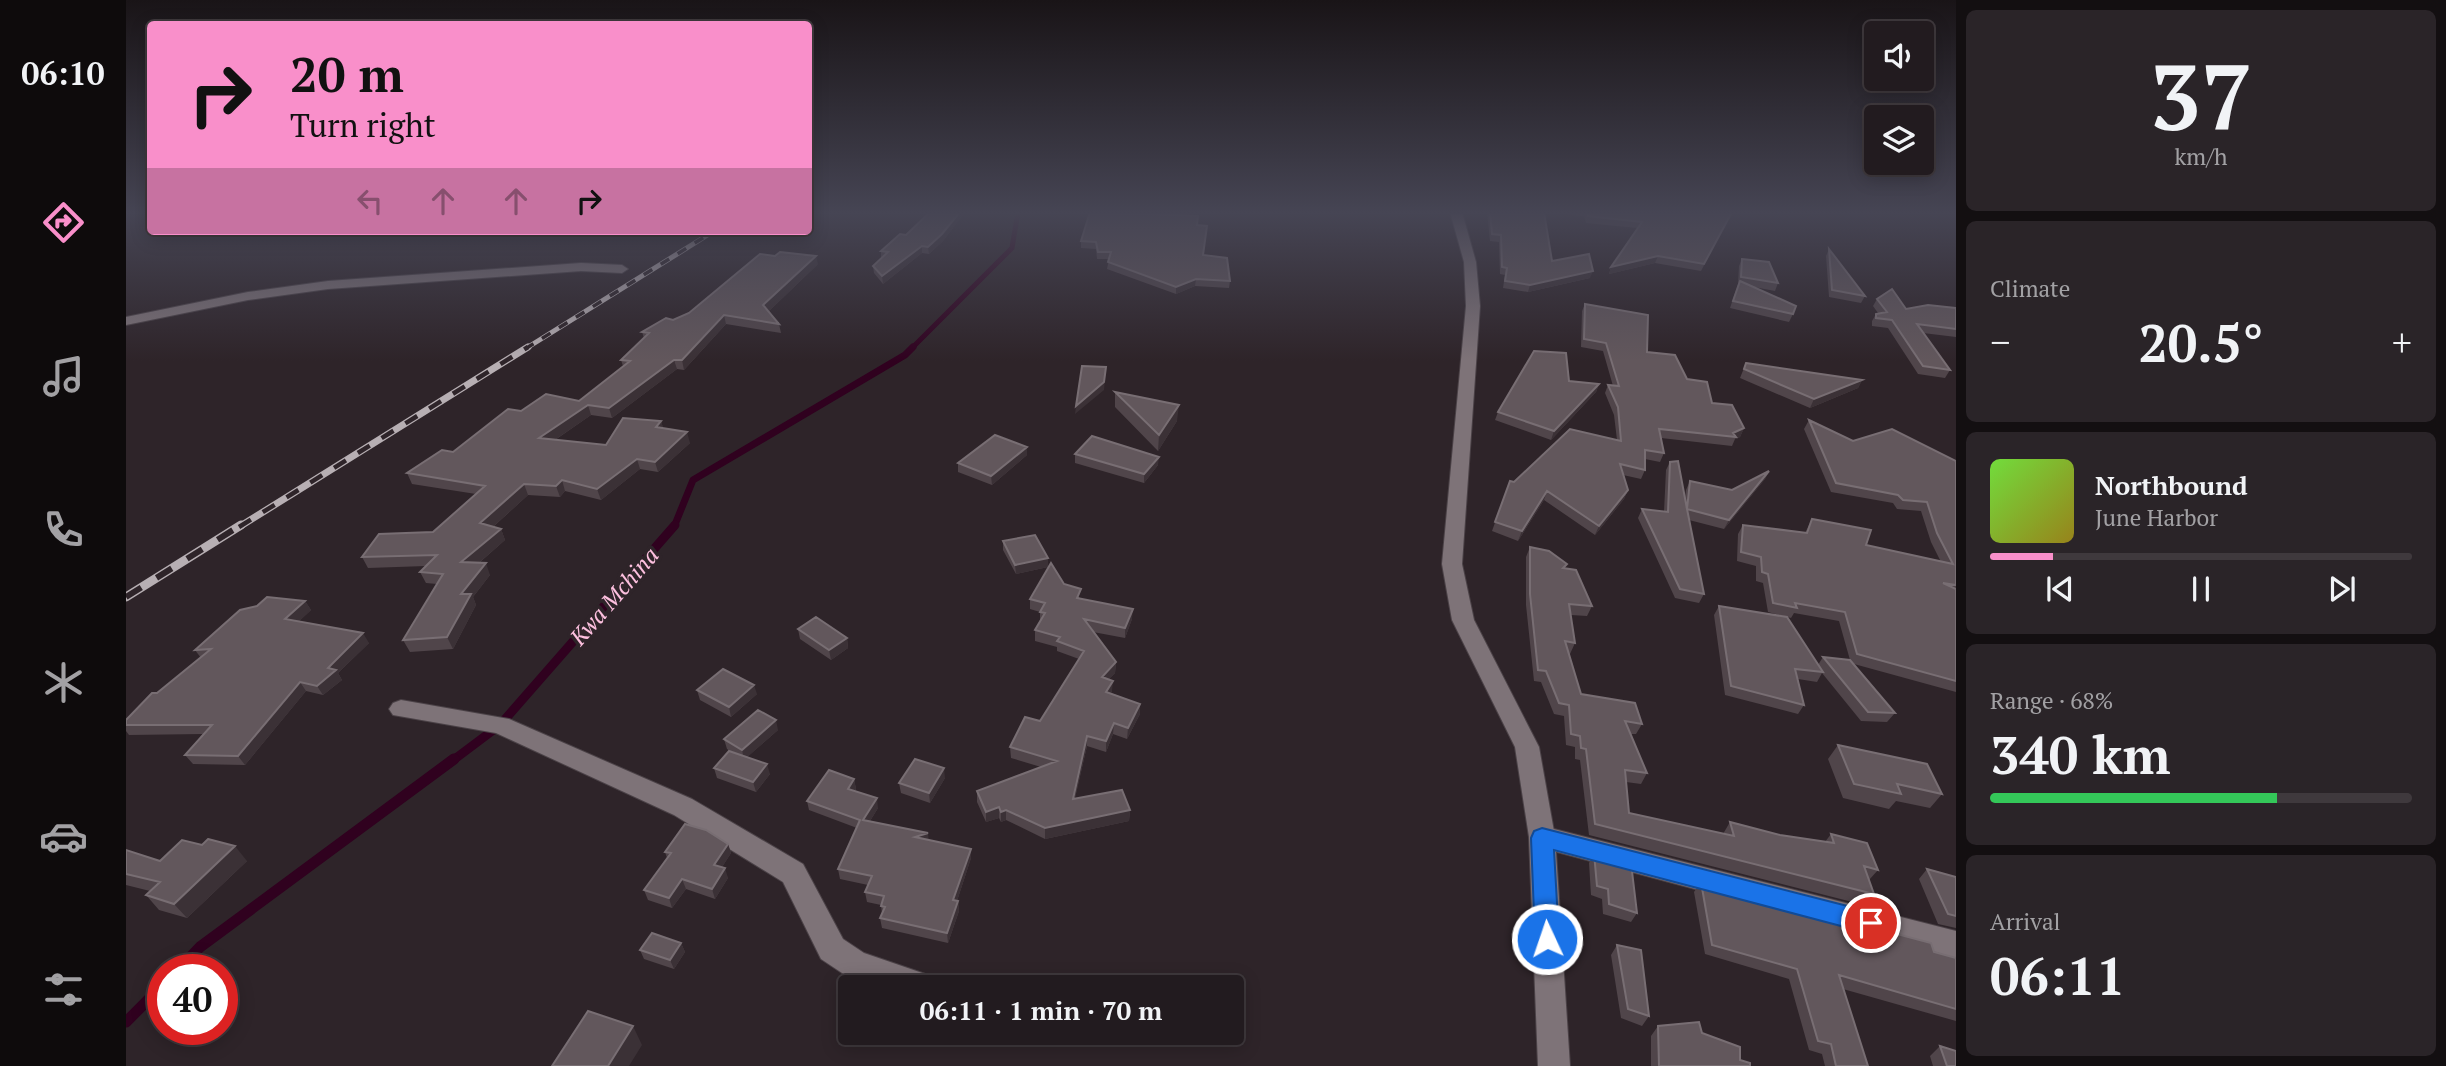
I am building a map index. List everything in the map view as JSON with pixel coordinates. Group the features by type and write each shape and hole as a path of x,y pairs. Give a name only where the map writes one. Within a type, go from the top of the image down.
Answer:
{"street":[{"path":"1470,262 1473,306 1452,564 1463,620 1527,747 1542,838 1554,1066"},
{"path":"126,321 237,298 328,285 580,267 622,269"},
{"path":"401,709 500,725 683,807 793,873 832,949 856,965 886,975"},
{"path":"1542,838 1956,945"}],"building":[{"path":"751,262 810,262 763,305 779,324 724,315 682,360 674,360 609,408 588,405 539,438 606,445 623,418 661,421 656,427 687,432 655,462 637,459 597,489 562,480 556,486 524,484 480,523 501,529 461,562 486,563 461,594 471,594 447,637 403,640 443,574 420,572 437,555 362,557 379,534 433,532 485,486 407,473 442,450 453,452 508,409 521,411 546,394 579,401 630,361 621,360 649,333 642,332 666,318 673,320 689,313"},
{"path":"878,262 901,262 882,276 873,266"},
{"path":"1108,262 1227,262 1230,281 1196,279 1176,287"},
{"path":"1502,262 1591,262 1593,271 1530,285 1505,281 1507,268 1502,267"},
{"path":"1615,262 1633,262 1611,267"},
{"path":"1742,262 1769,262 1778,283 1741,277"},
{"path":"1830,262 1839,262 1865,296 1832,290"},
{"path":"1740,281 1796,306 1793,314 1733,301"},
{"path":"1892,289 1906,309 1928,305 1956,308 1956,329 1917,324 1950,370 1923,366 1892,320 1876,318 1876,314 1887,312 1877,299"},
{"path":"1585,304 1648,315 1647,352 1675,355 1687,379 1707,382 1712,403 1732,405 1744,428 1733,433 1736,437 1659,429 1664,453 1645,450 1645,470 1620,464 1628,490 1599,526 1547,491 1522,531 1495,522 1510,481 1514,482 1570,429 1621,441 1618,407 1608,385 1619,386 1606,343 1584,339"},
{"path":"1534,351 1566,353 1569,381 1599,384 1554,431 1498,412"},
{"path":"1746,363 1862,380 1814,399 1744,369"},
{"path":"1082,366 1106,367 1104,382 1076,406"},
{"path":"1115,392 1179,405 1159,435"},
{"path":"1809,420 1853,441 1892,429 1956,461 1956,585 1943,583 1956,589 1956,681 1857,654 1845,612 1795,603 1797,608 1773,603 1768,574 1762,572 1761,557 1741,552 1743,525 1807,533 1812,519 1871,530 1866,545 1953,564 1937,533 1927,502 1903,500 1898,495 1836,483"},
{"path":"995,435 1027,447 991,476 958,463"},
{"path":"1092,436 1159,457 1144,474 1075,454"},
{"path":"1678,461 1704,594 1680,589 1642,509 1668,512 1670,462"},
{"path":"1769,471 1729,520 1687,509 1690,481 1732,490"},
{"path":"1035,535 1048,558 1015,565 1003,541"},
{"path":"1530,547 1549,551 1567,564 1563,568 1576,570 1592,606 1569,604 1575,643 1565,641 1581,694 1635,703 1642,724 1625,721 1647,773 1625,770 1629,813 1734,836 1730,822 1780,835 1834,843 1831,834 1867,843 1878,870 1864,866 1874,894 1595,824 1586,749 1581,748 1580,736 1571,734 1569,705 1559,703 1546,671 1538,670 1530,594"},
{"path":"1051,563 1064,584 1081,589 1077,598 1133,609 1125,628 1084,619 1116,662 1102,677 1113,681 1106,692 1140,704 1128,728 1114,723 1106,741 1087,736 1073,799 1122,790 1130,810 1045,828 1006,810 1001,812 999,807 986,812 977,791 1057,761 1010,747 1025,717 1040,721 1084,651 1057,641 1060,637 1035,630 1045,613 1040,612 1045,603 1030,599"},
{"path":"267,597 305,601 285,619 363,633 328,668 336,670 317,686 300,682 238,756 185,755 212,725 126,725 126,720 152,693 157,693 211,649 195,650 240,610 257,606"},
{"path":"1719,606 1787,617 1823,672 1795,669 1804,705 1731,686"},
{"path":"816,617 847,638 829,650 798,629"},
{"path":"1823,657 1850,660 1895,713 1868,712"},
{"path":"723,669 754,685 729,707 697,690"},
{"path":"758,710 776,720 742,750 724,739"},
{"path":"1838,745 1927,764 1942,794 1897,784 1901,794 1854,784"},
{"path":"729,751 767,764 753,782 714,768"},
{"path":"915,759 944,768 929,793 899,783"},
{"path":"829,770 854,779 848,789 877,798 863,820 928,833 915,837 971,849 953,900 958,901 947,933 880,918 885,907 881,906 884,896 865,892 872,876 838,869 860,820 807,801"},
{"path":"685,824 706,830 728,844 714,865 725,868 712,889 682,879 669,898 644,890 671,853 665,852"},
{"path":"208,839 235,846 174,904 146,895 160,882 126,874 126,850 160,861 182,840 202,845"},
{"path":"1594,853 1631,863 1637,913 1609,904 1608,889 1597,886"},
{"path":"1927,869 1956,877 1956,916 1948,914"},
{"path":"1701,882 1931,943 1934,952 1956,958 1956,1009 1839,975 1868,1066 1836,1066 1831,1044 1818,1041 1797,969 1712,945"},
{"path":"652,933 681,943 670,960 640,950"},
{"path":"1617,945 1641,950 1649,1016 1628,1009"},
{"path":"588,1011 633,1026 608,1066 552,1066"},
{"path":"1699,1022 1702,1033 1740,1047 1740,1060 1750,1063 1750,1066 1659,1066 1658,1026"},
{"path":"1940,1046 1956,1051 1956,1066 1947,1066"}],"waterway":[{"name":"Kwa Mchina","path":"675,525 693,480 905,355 998,262"},
{"name":"Kwa Mchina","path":"452,761 500,725 675,525"},
{"name":"Kwa Mchina","path":"193,954 454,759"},
{"name":"Kwa Mchina","path":"126,1022 147,1001"}],"railway":[{"path":"525,349 665,262"},
{"path":"239,527 528,347"},
{"path":"126,597 241,525"}],"route":[{"path":"1547,939 1542,838 1871,923"}]}
